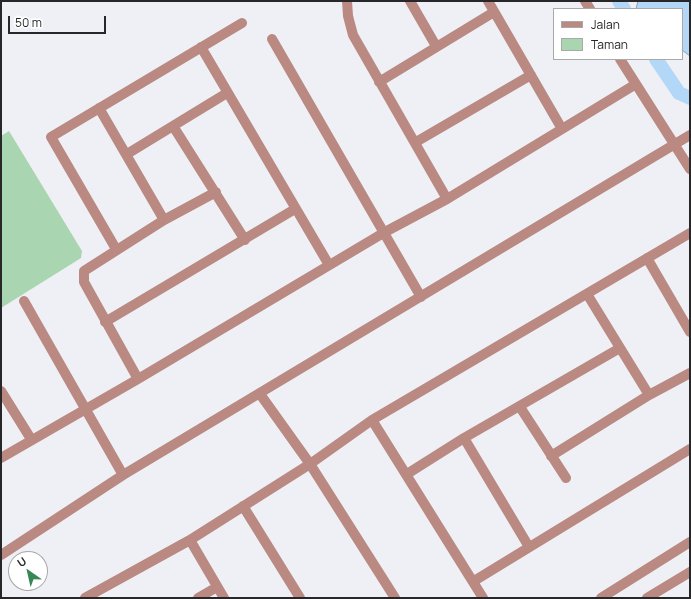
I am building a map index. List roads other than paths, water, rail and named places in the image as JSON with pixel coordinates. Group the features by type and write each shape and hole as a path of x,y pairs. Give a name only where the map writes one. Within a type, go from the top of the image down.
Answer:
{"street":[{"path":"347,1 348,16 353,35 379,82 416,142 447,199"},
{"path":"410,1 436,46"},
{"path":"488,1 562,129"},
{"path":"379,82 494,12"},
{"path":"116,249 51,137 242,23"},
{"path":"272,39 422,298"},
{"path":"201,47 329,265"},
{"path":"621,60 690,169"},
{"path":"416,142 531,75"},
{"path":"1,458 138,379 385,232 447,199 636,84"},
{"path":"127,154 227,93"},
{"path":"99,108 164,220"},
{"path":"173,126 245,240"},
{"path":"1,555 123,475 422,298 690,135"},
{"path":"138,379 84,282 84,271 116,249 164,220 216,192"},
{"path":"105,322 295,209"},
{"path":"84,598 190,540 310,464 372,420 690,232"},
{"path":"647,258 690,332"},
{"path":"587,294 649,395"},
{"path":"24,301 123,475"},
{"path":"407,474 464,438 620,348"},
{"path":"551,456 649,395 690,373"},
{"path":"1,391 32,439"},
{"path":"260,394 310,464 395,598"},
{"path":"520,407 566,478"},
{"path":"372,420 484,598"},
{"path":"464,438 528,547"},
{"path":"474,582 528,547 690,449"},
{"path":"244,506 300,598"},
{"path":"190,540 224,598"},
{"path":"601,598 690,542"},
{"path":"647,598 690,572"},
{"path":"198,598 217,587"}],"water":[{"path":"638,1 690,1 690,56 683,51 683,8 636,8"}],"waterway":[{"path":"619,1 623,8"},
{"path":"657,60 679,93 690,98"}]}
